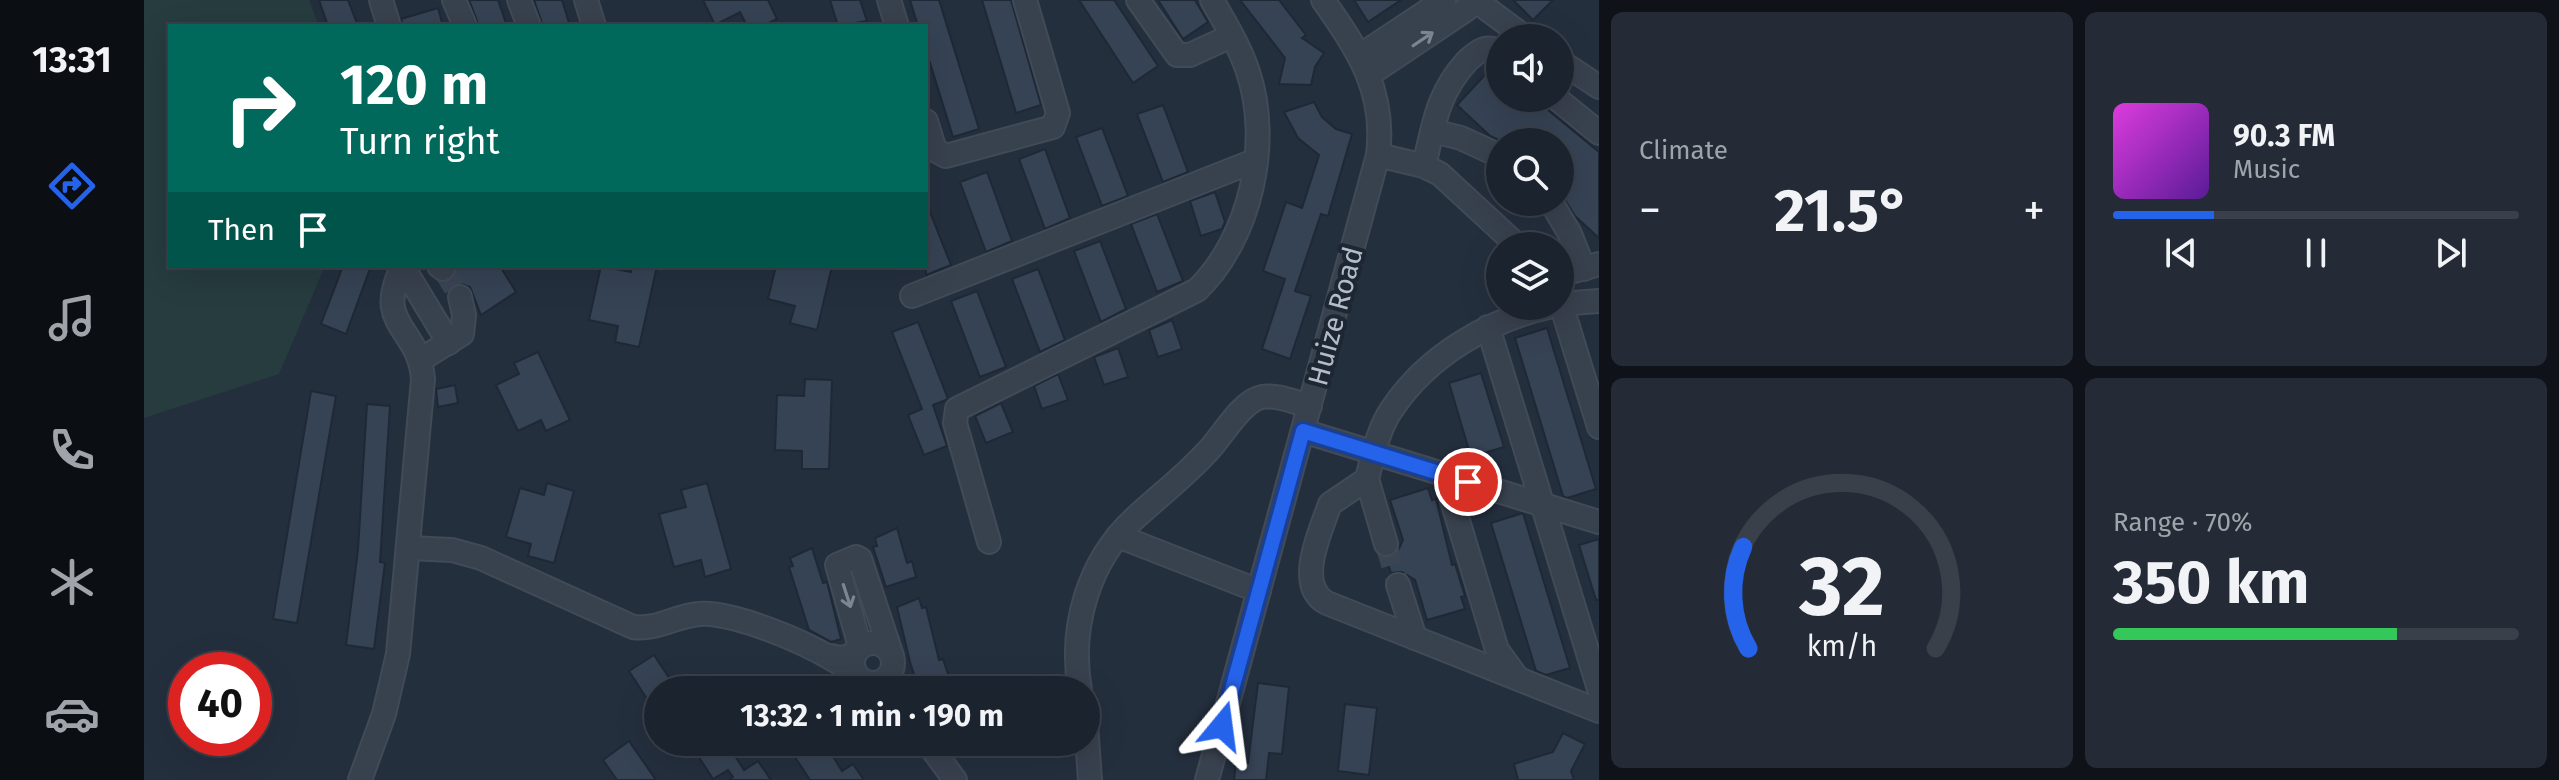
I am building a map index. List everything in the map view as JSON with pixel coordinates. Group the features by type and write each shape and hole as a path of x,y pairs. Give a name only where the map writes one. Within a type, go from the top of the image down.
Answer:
{"street":[{"path":"454,0 464,24"},
{"path":"519,0 528,24"},
{"path":"586,0 593,24"},
{"path":"889,0 896,24"},
{"path":"928,127 935,150 946,156 1053,127 1058,113 1025,0"},
{"path":"1138,0 1177,55 1190,55 1231,36"},
{"path":"989,542 955,412 1197,290 1214,273 1239,232 1254,161 1254,97 1248,72 1212,0"},
{"name":"Huize Road","path":"1207,780 1378,155 1380,119 1365,64 1323,0"},
{"path":"1365,64 1444,0"},
{"path":"386,1 389,24"},
{"path":"1365,64 1475,5 1504,24"},
{"path":"1424,166 1450,80 1481,49 1486,49"},
{"path":"1574,70 1599,87"},
{"path":"1573,112 1599,133"},
{"path":"1433,131 1470,141 1486,149"},
{"path":"1378,155 1424,166 1440,174 1503,232"},
{"path":"912,296 1254,161"},
{"path":"1559,216 1591,267"},
{"path":"360,780 392,685 402,624 420,403 420,360 391,308 392,288 402,268"},
{"path":"404,268 449,343"},
{"path":"420,360 464,331 460,297"},
{"path":"1574,303 1595,301"},
{"path":"1386,544 1367,479 1391,410 1444,355 1488,327 1510,320"},
{"path":"1563,320 1599,427"},
{"path":"1488,327 1599,689"},
{"path":"1078,676 1076,657 1081,615 1093,578 1118,536 1200,460 1251,402 1268,396 1310,406"},
{"path":"1303,431 1599,522"},
{"path":"1444,474 1490,657"},
{"path":"1367,479 1339,495 1330,504 1311,571 1311,584 1317,595 1327,603 1415,638 1490,657 1524,681 1599,711"},
{"path":"1118,536 1259,591"},
{"path":"408,548 452,550 481,558 624,625 651,628 689,616 723,615 842,658 868,640"},
{"path":"1398,585 1415,638"},
{"path":"868,640 884,646 892,661 893,676"},
{"path":"862,676 852,665 868,640"},
{"path":"831,656 858,676"},
{"path":"885,676 892,661"},
{"path":"937,756 955,780"},
{"path":"1088,756 1090,780"}],"green space":[{"path":"144,0 309,0 318,24 168,24 168,268 324,268 279,374 144,418"}],"building":[{"path":"319,0 348,0 357,24 327,24"},
{"path":"469,0 498,0 506,24 478,24"},
{"path":"534,0 562,0 569,24 542,24"},
{"path":"703,0 768,0 777,19 767,24 746,24 740,12 715,24"},
{"path":"830,0 860,0 867,21 837,24"},
{"path":"910,0 939,0 979,129 953,137 928,56 928,24 917,24"},
{"path":"982,0 1011,0 1041,105 1016,113"},
{"path":"1079,0 1114,0 1158,66 1133,83"},
{"path":"1158,0 1195,0 1208,22 1183,39"},
{"path":"1240,0 1279,0 1306,35 1302,38 1324,53 1315,67 1311,85 1279,84 1285,58"},
{"path":"1354,0 1401,0 1368,22"},
{"path":"1513,0 1553,0 1533,20"},
{"path":"438,8 442,24 402,24 401,19"},
{"path":"1486,74 1486,112 1551,112 1570,128 1486,128 1486,132 1457,105"},
{"path":"1314,102 1322,117 1336,129 1352,134 1328,216 1321,214 1295,291 1311,296 1290,359 1262,349 1285,279 1263,271 1286,202 1302,208 1319,155 1298,138 1284,112"},
{"path":"1163,105 1188,172 1163,182 1137,114"},
{"path":"1102,128 1128,196 1102,206 1076,137"},
{"path":"1574,131 1599,152 1599,238 1575,216"},
{"path":"1045,149 1070,218 1045,229 1019,159"},
{"path":"987,172 1012,241 986,252 960,182"},
{"path":"1215,192 1225,222 1222,229 1201,236 1190,201"},
{"path":"928,207 951,265 926,275 928,268"},
{"path":"1157,214 1183,281 1157,292 1131,224"},
{"path":"1100,241 1126,309 1101,322 1074,251"},
{"path":"342,268 370,268 346,334 321,324"},
{"path":"456,268 501,268 516,292 481,315 470,287 458,283 448,291 443,283 454,278"},
{"path":"601,268 631,272 632,268 657,268 639,347 615,342 618,326 589,320"},
{"path":"776,268 832,268 817,330 790,323 795,306 768,299"},
{"path":"1038,269 1065,340 1040,352 1012,279"},
{"path":"977,291 1006,367 980,377 951,301"},
{"path":"1172,320 1182,349 1158,357 1149,330"},
{"path":"918,322 948,399 933,405 947,446 924,455 908,415 922,409 892,332"},
{"path":"1547,328 1596,489 1567,498 1563,496 1515,338"},
{"path":"1118,348 1128,377 1104,385 1094,357"},
{"path":"538,352 570,420 546,431 541,420 518,431 496,385 519,374 514,363"},
{"path":"1481,373 1504,447 1471,457 1449,383"},
{"path":"1058,374 1068,400 1042,409 1034,386"},
{"path":"805,379 832,380 829,469 802,469 802,451 775,450 777,395 804,396"},
{"path":"455,385 458,403 438,407 436,389"},
{"path":"311,391 336,396 297,623 273,619"},
{"path":"1001,403 1013,432 986,443 975,416"},
{"path":"367,404 390,406 380,562 385,563 374,649 346,645 358,550"},
{"path":"547,483 574,491 554,563 528,556 531,544 506,537 520,488 544,495"},
{"path":"707,483 731,569 705,577 701,560 674,567 659,514 686,507 681,490"},
{"path":"1428,488 1432,500 1436,499 1452,565 1455,564 1465,596 1461,597 1465,609 1427,620 1415,580 1402,572 1391,573 1386,558 1397,553 1403,540 1390,500"},
{"path":"1523,513 1570,668 1546,675 1536,671 1491,523"},
{"path":"897,528 907,563 912,561 916,577 886,587 873,547 877,546 875,538"},
{"path":"1599,539 1599,600 1596,600 1579,545"},
{"path":"812,548 823,583 827,582 841,639 831,642 809,630 789,567 793,566 790,558"},
{"path":"919,598 922,608 926,607 939,660 943,659 949,676 914,676 897,607"},
{"path":"654,655 668,676 644,676 644,694 629,671"},
{"path":"1258,683 1289,687 1282,754 1269,753 1266,780 1234,780 1236,761 1248,763"},
{"path":"1345,704 1377,708 1369,775 1338,771"},
{"path":"1563,733 1585,744 1571,771 1574,780 1518,780 1514,764 1553,752"},
{"path":"629,741 656,780 617,780 603,760"},
{"path":"698,756 735,756 744,770 758,761 771,780 729,780 733,777 728,770 713,779"},
{"path":"794,756 833,756 842,771 853,764 864,780 810,780"}],"tunnel":[{"path":"443,269 460,297"},
{"path":"1386,544 1398,585"}],"route":[{"path":"1222,726 1303,431 1468,482"}]}
